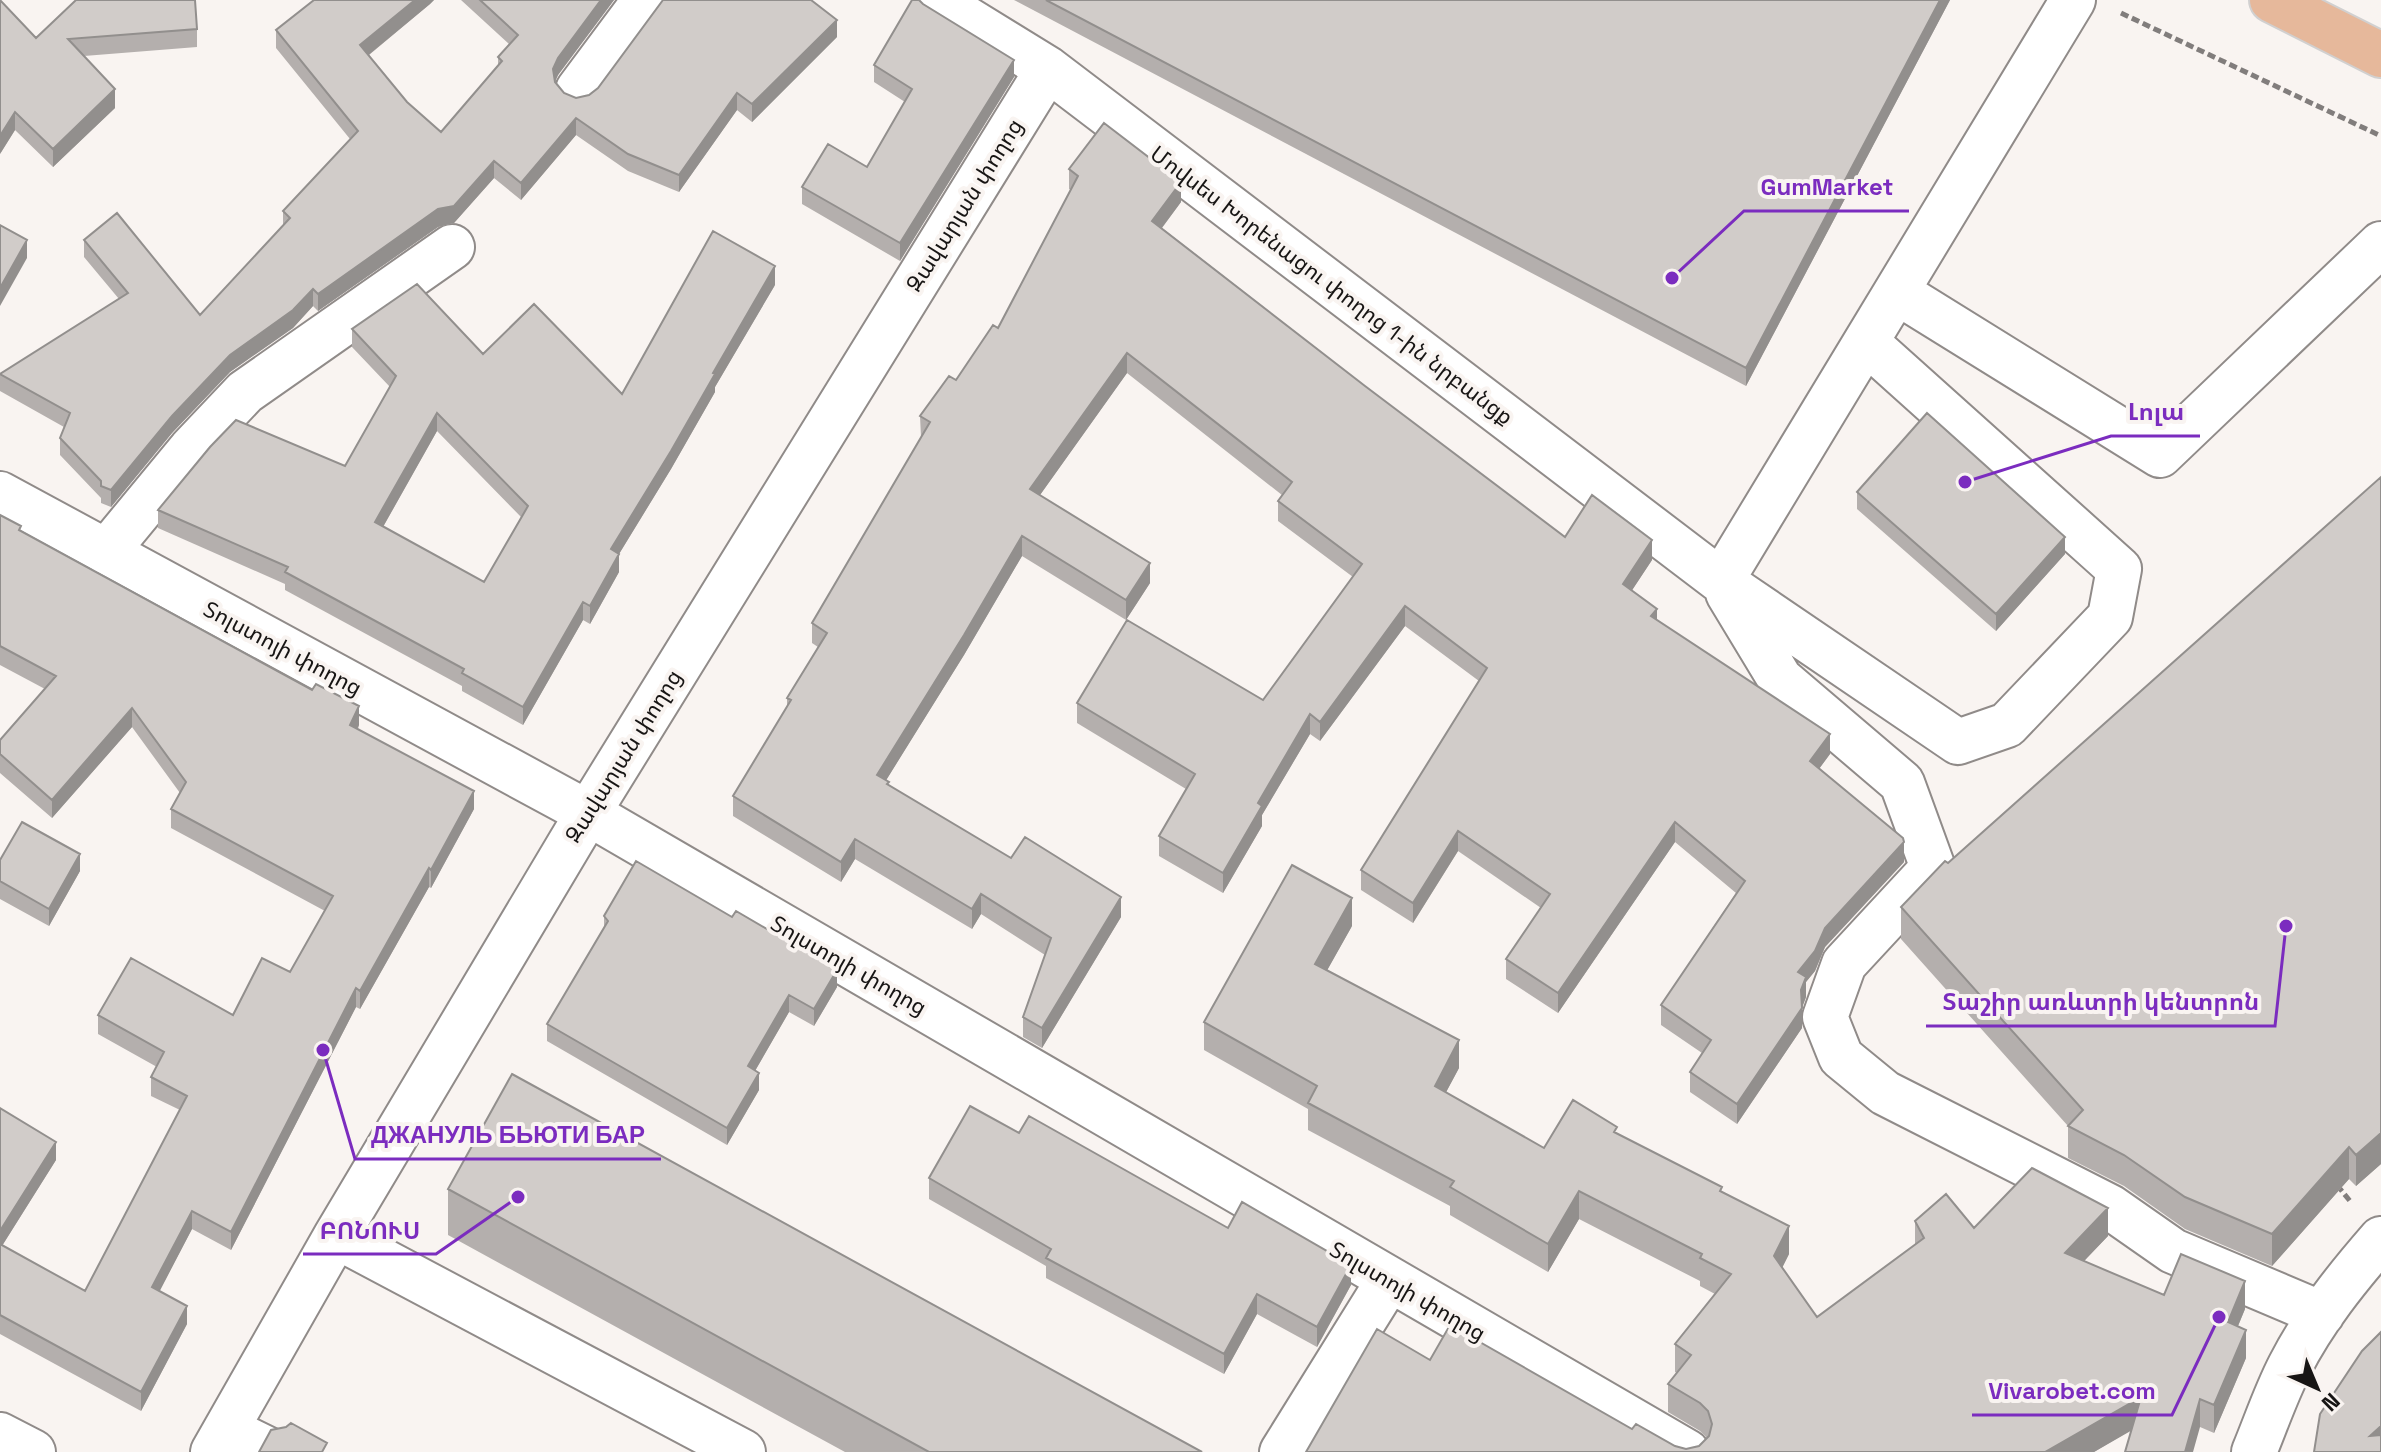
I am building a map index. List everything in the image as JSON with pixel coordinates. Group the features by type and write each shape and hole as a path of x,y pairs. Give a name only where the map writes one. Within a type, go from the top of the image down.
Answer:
{"main road":[{"path":"2272,0 2381,55"},
{"path":"2334,0 2381,22"}],"street":[{"path":"578,90 645,0"},
{"name":"Մովսես Խորենացու փողոց 1-ին նրբանցք","path":"936,0 1048,69 1721,581 1958,742 2007,725 2110,617 2119,569 1866,342"},
{"path":"2090,3 1897,292 1721,581 1780,679 1902,783 1933,868 1844,964 1825,1017 1841,1057 1885,1093 2110,1207 2173,1251 2322,1314"},
{"name":"Զավարյան փողոց","path":"219,1440 336,1236 588,813 1048,69"},
{"path":"1897,292 2160,455 2381,244"},
{"path":"106,552 191,449 245,392 452,247"},
{"name":"Տոլստոյի փողոց","path":"0,494 588,813 1687,1452"},
{"path":"336,1236 743,1452"},
{"path":"2254,1452 2289,1368 2322,1314 2381,1239"},
{"path":"2280,1452 2321,1361 2381,1277"},
{"path":"1282,1452 1389,1280"},
{"path":"0,1435 33,1452"},
{"path":"219,1440 273,1452"}],"path":[{"path":"2090,3 2381,136"}],"building":[{"path":"0,0 36,38 76,0 195,0 197,29 68,39 115,89 53,149 15,112 0,136"},
{"path":"314,0 415,0 360,45 407,102 441,132 502,61 498,57 518,35 480,0 601,0 553,69 555,82 564,93 576,98 589,95 598,88 663,0 811,0 837,20 752,104 737,93 679,175 628,154 576,118 521,183 494,161 454,206 438,209 318,294 313,289 293,310 230,355 172,416 111,490 101,486 101,481 60,438 70,413 0,374 128,293 84,240 117,213 200,315 290,218 283,211 358,131 276,30"},
{"path":"912,0 919,0 1014,60 900,243 802,187 828,144 867,167 912,89 874,65"},
{"path":"1046,0 1940,0 1746,368"},
{"path":"1104,123 1181,182 1152,221 1365,386 1565,537 1592,495 1652,540 1623,584 1657,609 1651,616 1830,734 1810,761 1903,838 1904,842 1825,928 1815,951 1798,972 1806,977 1801,990 1802,1008 1737,1104 1690,1072 1711,1040 1661,1005 1745,881 1675,822 1558,993 1506,959 1550,894 1458,831 1413,903 1361,870 1487,668 1405,606 1320,722 1310,714 1258,803 1262,806 1223,873 1159,836 1195,774 1077,703 1127,620 1263,700 1362,564 1278,501 1292,482 1127,353 1030,489 1150,563 1126,600 1022,536 877,775 1011,858 1025,837 1121,897 1042,1028 1023,1017 1051,938 981,894 972,909 855,839 841,862 733,796 827,633 812,623 930,422 920,416 949,376 956,380 993,325 998,328 1078,176 1069,169"},
{"path":"0,225 27,240 0,288"},
{"path":"713,231 775,266 671,451 611,549 619,554 590,606 583,602 523,707 462,673 464,669 285,572 288,567 158,510 236,420 345,466 396,376 352,329 417,284 483,354 534,304 622,394","holes":["437,413 528,506 484,582 375,522"]},
{"path":"1927,413 2065,537 1996,614 1857,492"},
{"path":"2381,477 2381,1133 2356,1155 2349,1147 2272,1234 2185,1197 2124,1155 2068,1126 2083,1110 1901,907 1945,861 1948,863"},
{"path":"0,515 21,526 19,530 312,690 316,684 359,706 350,725 474,791 360,991 356,988 231,1232 192,1211 152,1287 187,1306 141,1392 0,1315 0,1244 85,1291 187,1096 151,1077 164,1052 98,1015 131,958 233,1015 262,958 290,972 333,896 171,809 186,782 132,708 52,800 0,754 0,740 56,676 0,646"},
{"path":"22,822 80,854 49,909 0,881 0,860"},
{"path":"636,861 732,917 736,911 837,970 814,1009 789,995 748,1066 759,1073 727,1128 547,1024 608,921 604,916"},
{"path":"1292,865 1352,898 1315,964 1459,1040 1435,1086 1544,1148 1573,1100 1617,1127 1614,1132 1722,1187 1720,1191 1789,1226 1774,1256 1817,1317 1924,1238 1915,1221 1946,1194 1974,1228 2032,1168 2108,1208 2065,1253 2164,1295 2181,1254 2245,1281 2228,1322 2246,1330 2214,1405 2200,1399 2185,1452 2125,1452 2141,1397 2045,1452 1306,1452 1377,1329 1430,1360 1450,1325 1632,1429 1636,1424 1686,1449 1699,1446 1709,1436 1712,1424 1708,1411 1700,1403 1668,1384 1691,1355 1675,1344 1731,1274 1700,1258 1702,1254 1579,1191 1548,1244 1450,1187 1454,1181 1308,1103 1317,1086 1204,1022"},
{"path":"512,1074 1202,1452 929,1452 448,1189"},
{"path":"970,1106 1019,1133 1029,1116 1228,1228 1242,1202 1351,1265 1317,1327 1257,1294 1224,1354 1046,1258 1051,1249 929,1178"},
{"path":"0,1108 56,1142 0,1231"},
{"path":"2381,1332 2381,1426 2370,1436 2381,1435 2381,1452 2314,1452 2320,1414 2362,1351"},
{"path":"291,1423 327,1443 322,1452 259,1452 271,1430"}],"place":[{"name":"GumMarket","path":"1672,278"},
{"name":"Լոլա","path":"1965,482"},
{"name":"Տաշիր առևտրի կենտրոն","path":"2286,926"},
{"name":"ДЖАНУЛЬ БЬЮТИ БАР","path":"323,1050"},
{"name":"ԲՈՆՈՒՍ","path":"518,1197"},
{"name":"Vivarobet.com","path":"2219,1317"}]}
